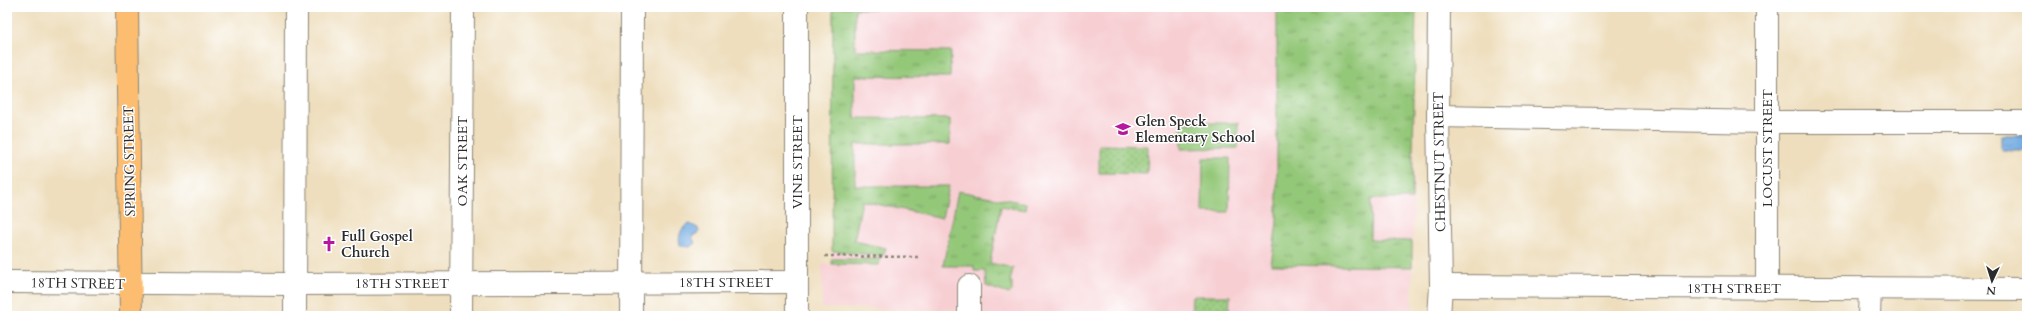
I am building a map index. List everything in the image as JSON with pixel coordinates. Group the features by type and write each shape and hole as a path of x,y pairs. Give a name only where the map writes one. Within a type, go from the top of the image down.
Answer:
{"main road":[{"name":"SPRING STREET","path":"127,7 131,316"}],"street":[{"path":"295,316 296,7"},
{"name":"OAK STREET","path":"461,316 463,7"},
{"path":"631,316 632,7"},
{"name":"VINE STREET","path":"797,7 797,316"},
{"name":"CHESTNUT STREET","path":"1439,7 1438,116 1441,286 1439,316"},
{"name":"LOCUST STREET","path":"1767,7 1767,288"},
{"path":"1438,116 1767,122 2027,122"},
{"name":"18TH STREET","path":"7,282 131,284 797,282"},
{"path":"969,286 969,316"},
{"name":"18TH STREET","path":"1441,286 2027,289"},
{"path":"1869,316 1870,288"}],"path":[{"path":"825,256 920,257"}],"shaded area":[{"name":"Glen Speck Elementary School","path":"833,7 1416,7 1412,316 977,316 973,310 822,308 822,264 832,264"}],"green space":[{"path":"833,7 879,7 879,9 855,9 855,50 951,51 950,77 855,76 855,118 950,119 950,144 855,144 855,186 949,186 942,218 862,201 854,241 886,248 883,256 832,251"},
{"path":"900,7 954,7 953,9 900,9"},
{"path":"1277,7 1416,7 1412,199 1371,199 1370,240 1412,241 1412,267 1271,265 1277,222"},
{"path":"1181,123 1238,123 1238,148 1181,149"},
{"path":"1099,145 1148,146 1147,174 1099,173"},
{"path":"1203,158 1230,158 1229,212 1202,212"},
{"path":"958,191 1026,203 1025,210 1001,206 990,263 1013,268 1010,282 1012,282 1012,291 1009,294 986,286 985,271 974,271 974,266 943,266"},
{"path":"831,259 880,259 879,265 832,264"},
{"path":"1192,296 1230,296 1229,316 1191,316"}],"water":[{"path":"2001,135 2027,135 2027,150 2001,150"},
{"path":"690,224 698,228 699,232 692,237 695,243 690,247 680,246 680,233 684,227"}],"place":[{"name":"Glen Speck Elementary School","path":"1123,129"},
{"name":"Full Gospel Church","path":"329,244"}]}
